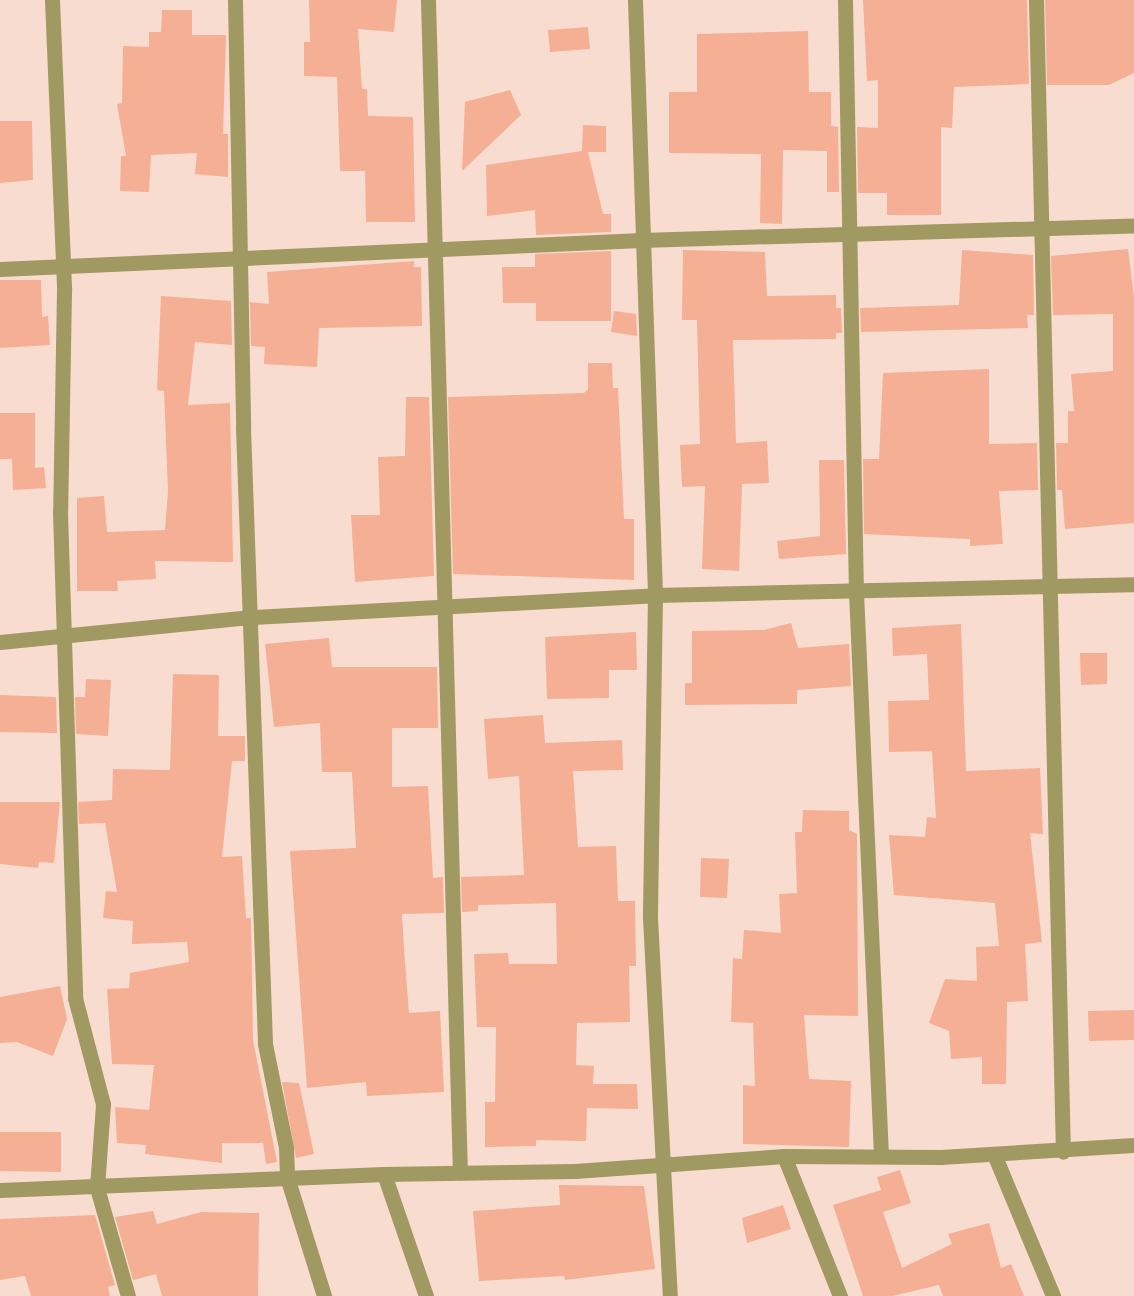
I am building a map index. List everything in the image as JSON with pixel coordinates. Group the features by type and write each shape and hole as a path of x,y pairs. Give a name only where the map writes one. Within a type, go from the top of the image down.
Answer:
{"street":[{"path":"52,0 63,266 60,512 67,636 75,998 103,1104 97,1188 128,1296"},
{"path":"235,0 240,259 265,1044 286,1147 287,1177 324,1296"},
{"path":"428,0 436,251 443,609 460,1173"},
{"path":"635,0 641,240 655,595 650,918 666,1165 670,1296"},
{"path":"845,0 856,592 881,1155"},
{"path":"1036,0 1048,586 1063,1152"},
{"path":"0,269 436,251 641,240 850,236 1134,225"},
{"path":"0,642 252,617 443,609 655,595 856,592 1134,584"},
{"path":"0,1190 97,1188 287,1177 666,1165 784,1156 1063,1152 1134,1145"},
{"path":"994,1154 1052,1296"},
{"path":"784,1156 840,1296"},
{"path":"384,1174 426,1296"}],"building":[{"path":"309,0 397,0 394,32 358,29 362,89 367,89 368,116 413,117 415,222 366,222 365,171 340,171 337,77 304,76 304,42 310,42"},
{"path":"863,0 1027,0 1029,84 954,87 952,128 941,127 941,215 887,215 887,193 858,193 857,127 878,128 878,80 867,81"},
{"path":"1045,0 1134,0 1134,73 1109,85 1047,85"},
{"path":"162,10 192,10 192,35 226,35 223,134 228,134 228,177 195,174 197,153 151,155 149,192 120,191 121,156 126,156 117,104 122,103 123,46 149,47 149,32 161,32"},
{"path":"588,27 590,49 550,52 548,30"},
{"path":"808,31 809,92 831,92 831,126 838,127 839,192 827,192 827,151 783,150 782,224 760,223 761,154 669,153 669,92 697,92 697,34"},
{"path":"510,90 521,115 462,171 465,102"},
{"path":"0,121 32,121 33,180 0,183"},
{"path":"583,125 606,126 606,152 588,152 603,214 611,214 611,232 536,235 535,210 487,216 486,165 582,151"},
{"path":"1128,249 1134,297 1134,523 1065,529 1062,490 1057,490 1056,443 1068,443 1068,411 1074,411 1071,374 1113,371 1113,314 1053,315 1051,256"},
{"path":"683,250 765,252 767,296 836,295 836,308 841,308 842,333 836,333 836,339 733,340 736,443 767,441 769,483 742,484 739,571 702,569 705,486 682,487 680,445 700,444 697,320 682,320"},
{"path":"962,250 1033,255 1034,315 1027,315 1028,328 861,332 860,308 959,305"},
{"path":"611,251 611,321 536,321 536,303 503,303 502,267 535,267 535,254"},
{"path":"414,261 414,267 421,267 422,326 319,328 317,367 264,364 265,347 251,346 250,302 269,304 267,272"},
{"path":"0,280 41,280 42,317 48,316 50,345 0,348"},
{"path":"161,296 231,301 232,345 195,342 188,405 230,403 233,562 155,561 156,579 117,581 118,591 77,591 77,498 104,496 107,532 165,530 168,491 164,391 157,390"},
{"path":"614,311 636,314 637,336 611,332"},
{"path":"588,363 612,363 613,388 618,388 624,519 634,519 634,580 453,574 448,397 584,393 588,389"},
{"path":"989,369 989,444 1037,443 1038,490 999,491 1003,544 970,546 970,539 864,534 863,459 879,459 883,373"},
{"path":"406,397 429,397 434,576 355,582 351,515 380,515 378,457 405,456"},
{"path":"0,413 35,413 35,468 44,467 46,488 13,490 12,459 0,459"},
{"path":"819,460 844,460 846,554 779,559 777,541 820,536"},
{"path":"791,623 798,648 849,644 851,686 797,690 797,704 685,705 685,683 692,683 692,631 764,630"},
{"path":"961,624 966,771 1040,768 1043,834 1030,833 1042,942 1025,944 1028,1001 1007,1002 1006,1084 982,1084 982,1057 951,1059 949,1031 929,1023 945,979 977,981 976,947 999,946 995,903 894,895 889,835 925,837 927,817 936,818 932,751 889,752 888,701 929,700 927,654 893,656 892,628"},
{"path":"636,632 637,670 609,670 609,698 547,699 545,637"},
{"path":"329,638 332,667 437,667 438,728 392,728 392,787 428,786 433,878 443,877 444,913 402,914 409,1013 440,1011 444,1092 367,1096 366,1082 307,1088 290,851 356,848 352,772 322,772 320,723 274,727 265,644"},
{"path":"1080,653 1107,653 1107,684 1081,685"},
{"path":"173,674 219,675 218,736 245,736 245,761 232,761 222,857 242,856 246,918 251,918 253,1040 277,1162 266,1164 263,1143 222,1143 222,1163 145,1154 146,1145 117,1143 115,1107 149,1110 154,1065 112,1064 107,989 129,988 130,973 189,962 187,942 132,944 133,921 103,918 106,891 117,892 105,823 79,824 78,802 112,800 113,769 170,770"},
{"path":"86,679 111,680 108,736 76,734 75,697 85,697"},
{"path":"0,695 56,697 57,733 0,732"},
{"path":"543,715 545,743 622,740 623,770 573,771 578,847 616,846 618,901 635,901 636,966 629,966 630,1022 577,1023 576,1065 594,1066 593,1084 637,1084 638,1109 587,1108 586,1141 536,1140 536,1146 485,1147 485,1102 495,1102 496,1027 477,1027 474,954 508,953 509,964 557,964 556,903 478,905 478,911 462,912 461,877 524,875 519,776 488,779 484,719"},
{"path":"0,802 60,802 54,863 39,862 38,868 0,864"},
{"path":"803,810 849,811 849,830 857,834 858,1016 804,1015 809,1079 851,1081 849,1147 743,1144 743,1085 755,1086 753,1023 731,1022 733,958 742,959 744,930 781,933 779,894 797,893 795,832 802,832"},
{"path":"701,858 729,859 727,898 700,897"},
{"path":"60,986 67,1019 53,1056 17,1042 0,1043 0,997"},
{"path":"1134,1010 1134,1040 1089,1041 1088,1011"},
{"path":"282,1082 299,1083 314,1154 296,1158"},
{"path":"0,1132 61,1132 61,1172 0,1171"},
{"path":"900,1170 911,1203 883,1212 902,1268 952,1244 948,1234 989,1223 1001,1268 1011,1264 1024,1296 943,1296 939,1285 892,1296 863,1296 833,1205 881,1190 877,1177"},
{"path":"559,1185 644,1186 655,1269 565,1280 564,1276 479,1281 473,1211 560,1205"},
{"path":"783,1205 791,1229 747,1243 742,1218"},
{"path":"153,1211 157,1224 201,1212 259,1213 258,1296 162,1296 156,1274 133,1280 115,1217"},
{"path":"95,1215 115,1285 108,1287 110,1296 31,1296 25,1276 0,1280 0,1219"}]}
